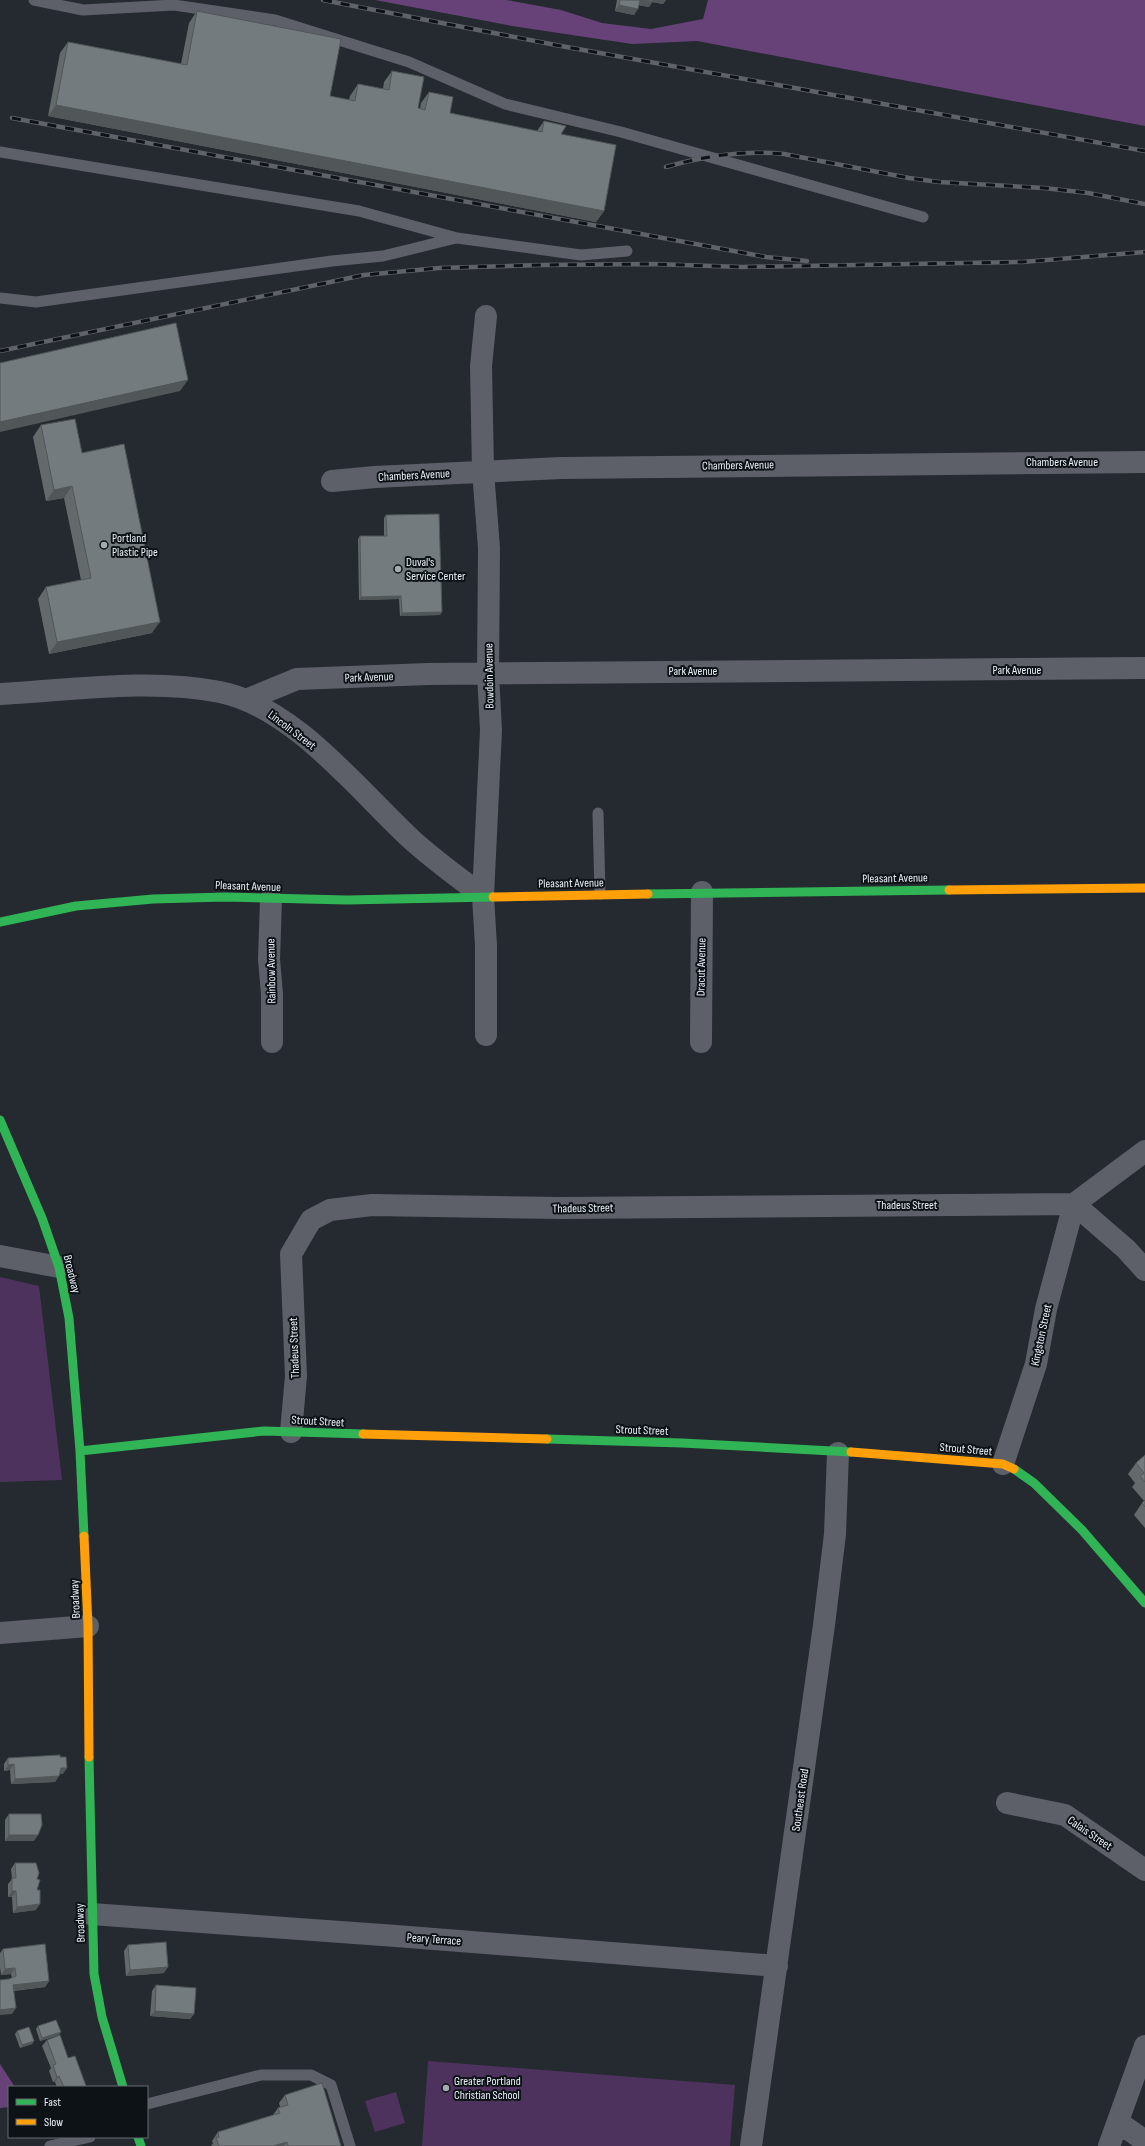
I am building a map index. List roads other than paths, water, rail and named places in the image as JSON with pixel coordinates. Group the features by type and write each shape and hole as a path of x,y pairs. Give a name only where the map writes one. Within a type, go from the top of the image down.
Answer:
{"street":[{"name":"Bowdoin Avenue","path":"486,316 482,366 483,471 489,548 488,674 491,730 483,896 486,946 486,1035"},
{"name":"Chambers Avenue","path":"332,481 483,471 561,468 1145,462"},
{"name":"Park Avenue","path":"246,700 297,679 488,674 1145,668"},
{"name":"Lincoln Street","path":"0,694 95,687 161,686 221,692 246,700 275,714 332,759 412,840 483,896"},
{"name":"Pleasant Avenue","path":"0,922 77,905 120,901 206,897 366,900 483,896 702,892 1145,888"},
{"name":"Dracut Avenue","path":"701,1042 702,892"},
{"name":"Rainbow Avenue","path":"271,899 269,959 272,994 272,1042"},
{"name":"Broadway","path":"0,1120 42,1218 59,1267 69,1318 80,1451 88,1626 91,1914 94,1976 100,2011 123,2086"},
{"path":"1145,1151 1074,1204 1126,1249 1145,1270"},
{"name":"Thadeus Street","path":"291,1432 296,1376 291,1254 311,1220 330,1210 372,1206 561,1208 1074,1204"},
{"name":"Kingston Street","path":"1003,1464 1036,1364 1046,1309 1074,1204"},
{"path":"0,1256 59,1267"},
{"name":"Strout Street","path":"80,1451 264,1431 682,1443 838,1453 913,1456 1003,1464 1022,1473 1034,1483 1082,1530 1145,1603"},
{"name":"Southeast Road","path":"751,2146 777,1966 835,1534 838,1453"},
{"path":"0,1633 88,1626"},
{"name":"Calais Street","path":"1006,1803 1065,1815 1145,1870"},
{"name":"Peary Terrace","path":"91,1914 777,1966"},
{"path":"1109,2146 1145,2046"},
{"path":"1118,2122 1145,2141"}],"lane":[{"path":"34,0 83,10 174,5 274,20 409,62 505,104 621,132 923,217"},
{"path":"0,152 359,211 457,238 580,255 627,251"},
{"path":"0,298 36,302 278,268 383,256 457,238"},
{"path":"598,813 600,894"},
{"path":"148,2104 261,2075 311,2075 331,2085 350,2146"},
{"path":"50,2146 86,2138"}],"railway":[{"path":"323,0 561,46 1145,151"},
{"path":"12,118 766,257 807,261"},
{"path":"666,167 710,157 739,153 784,154 909,178 939,182 1044,188 1088,193 1145,204"},
{"path":"0,351 364,275 439,268 652,264 742,267 1022,262 1145,252"}],"place":[{"name":"Portland Plastic Pipe","path":"104,545"},
{"name":"Duval's Service Center","path":"398,569"},
{"name":"Greater Portland Christian School","path":"446,2088"}]}
